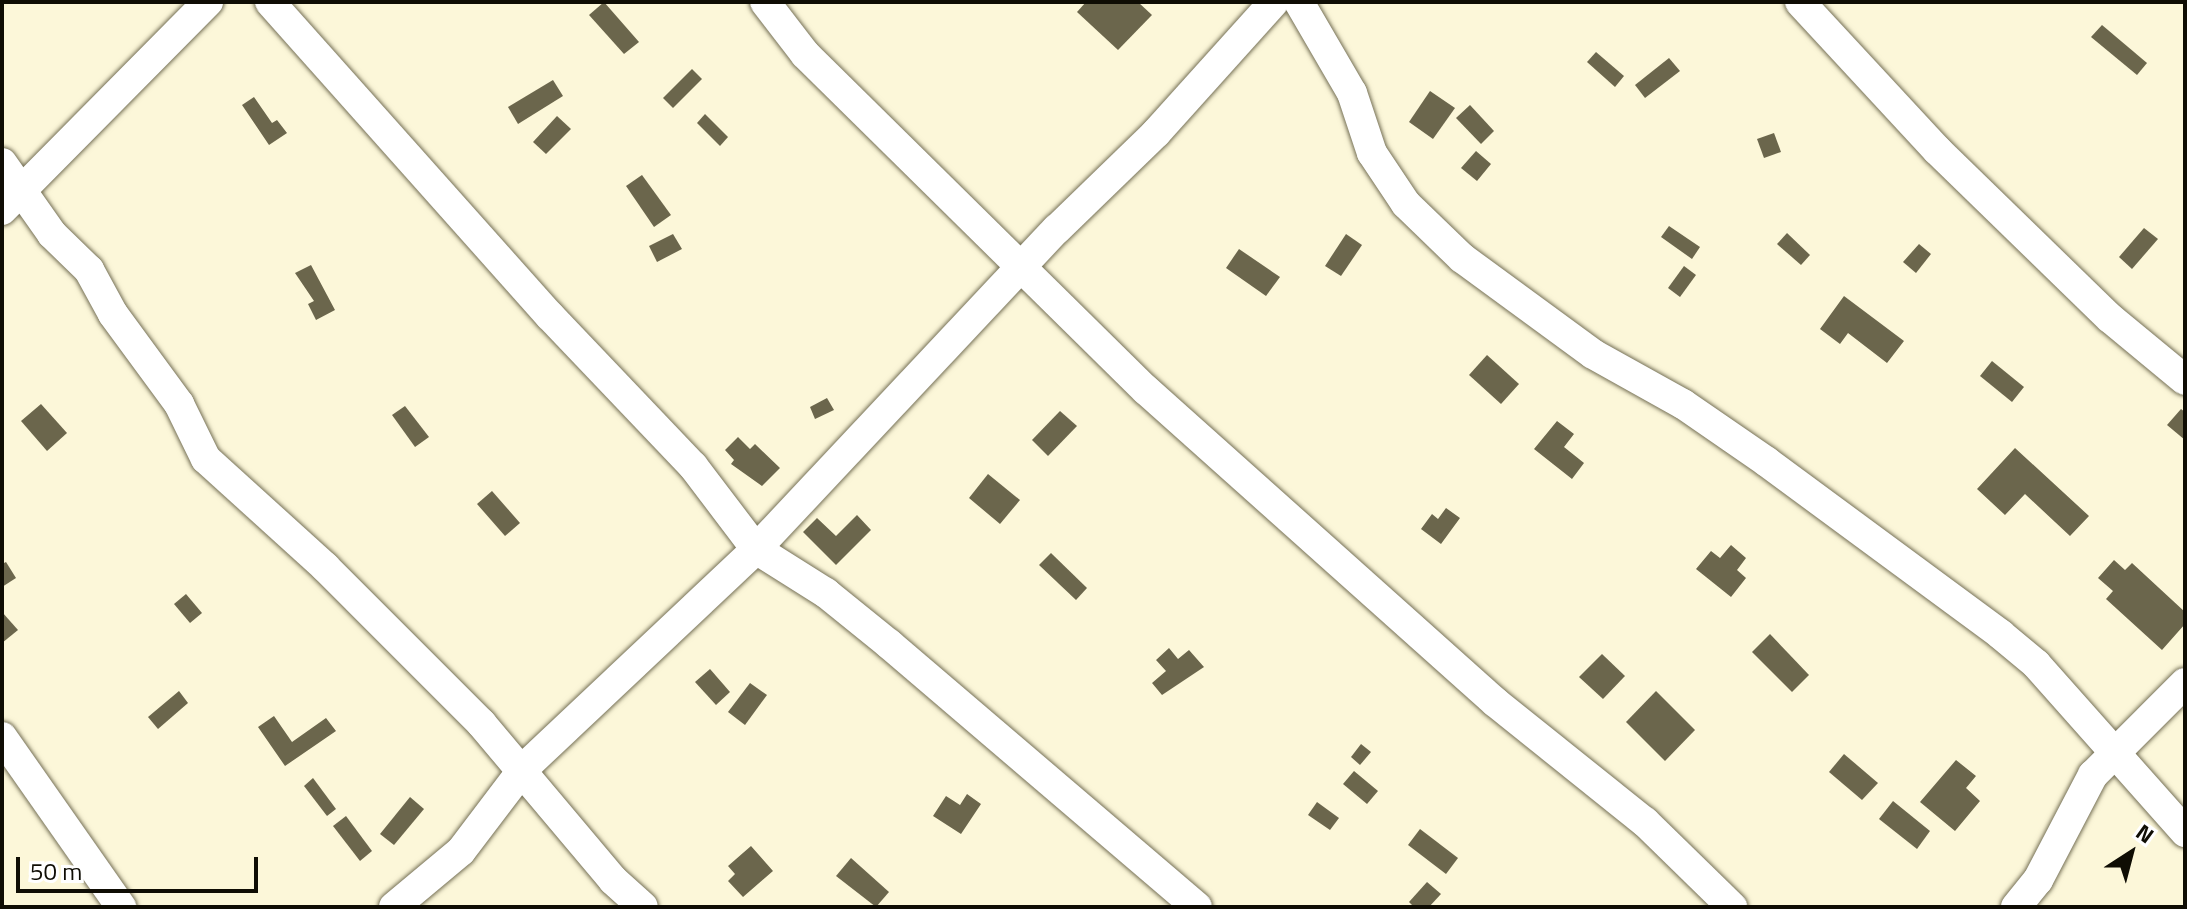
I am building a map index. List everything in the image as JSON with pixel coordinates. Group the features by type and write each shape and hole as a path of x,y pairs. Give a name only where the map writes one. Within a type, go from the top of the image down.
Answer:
{"street":[{"path":"12,199 208,2"},
{"path":"270,2 550,316 693,466 756,549 826,593 889,644 1197,907"},
{"path":"765,2 805,54 1146,390 1495,702 1645,822 1732,907"},
{"path":"394,907 461,851 524,768 756,549 1025,269 1274,2"},
{"path":"1299,2 1352,93 1372,153 1406,204 1462,258 1593,354 1683,404 1755,454 2000,634 2036,664 2112,754 2185,832"},
{"path":"1800,2 1937,150 2110,318 2185,380"},
{"path":"2,163 12,199 89,270 113,314 179,404 206,459 347,588 524,768 613,880 643,907"},
{"path":"2016,907 2038,880 2093,775 2185,683"},
{"path":"2,737 121,907"}],"building":[{"path":"604,2 639,42 624,54 589,15"},
{"path":"1086,2 1138,2 1152,15 1118,50 1077,12"},
{"path":"2102,25 2147,63 2137,75 2091,37"},
{"path":"1596,52 1624,76 1615,87 1587,62"},
{"path":"1669,58 1680,71 1645,98 1635,85"},
{"path":"692,69 702,79 673,108 663,98"},
{"path":"553,80 563,96 518,124 508,107"},
{"path":"1430,91 1455,108 1433,139 1409,122"},
{"path":"254,97 272,123 277,120 287,133 269,145 242,105"},
{"path":"1470,105 1494,131 1481,144 1456,118"},
{"path":"705,114 728,137 720,146 697,123"},
{"path":"557,116 571,129 546,154 533,142"},
{"path":"1774,133 1781,152 1764,158 1757,139"},
{"path":"1476,151 1491,164 1477,181 1461,168"},
{"path":"642,175 671,215 654,227 626,186"},
{"path":"1669,226 1700,247 1692,259 1661,237"},
{"path":"2144,228 2158,239 2132,269 2119,257"},
{"path":"1787,233 1810,255 1801,265 1777,244"},
{"path":"673,234 682,249 657,262 649,246"},
{"path":"1346,234 1362,245 1341,276 1325,266"},
{"path":"1919,244 1931,254 1916,273 1903,262"},
{"path":"1239,249 1280,277 1266,296 1226,268"},
{"path":"311,265 335,310 316,320 308,304 314,301 295,273"},
{"path":"1684,266 1696,275 1680,297 1668,288"},
{"path":"1844,296 1904,341 1887,363 1848,333 1840,344 1820,329"},
{"path":"1487,355 1519,384 1501,404 1469,375"},
{"path":"1992,361 2024,387 2012,402 1980,376"},
{"path":"827,398 834,410 815,419 810,407"},
{"path":"41,404 67,433 47,451 21,421"},
{"path":"405,406 429,437 415,447 392,415"},
{"path":"2181,409 2185,412 2185,440 2167,425"},
{"path":"1060,411 1077,426 1048,456 1032,440"},
{"path":"1557,421 1574,434 1564,447 1584,463 1572,479 1534,449"},
{"path":"738,437 750,449 755,444 780,468 762,486 731,464 734,460 725,450"},
{"path":"2015,448 2089,516 2070,536 2025,494 2005,515 1977,489"},
{"path":"988,474 1020,500 1000,524 969,498"},
{"path":"492,491 520,523 505,536 477,504"},
{"path":"1446,508 1460,518 1441,544 1421,529 1432,514 1438,519"},
{"path":"857,515 871,530 836,565 803,532 817,518 836,536"},
{"path":"1731,545 1746,558 1737,570 1746,578 1731,597 1696,569 1711,551 1720,558"},
{"path":"1051,553 1087,588 1076,600 1039,565"},
{"path":"2114,560 2125,570 2132,563 2185,612 2185,624 2162,650 2106,599 2113,591 2098,578"},
{"path":"6,562 16,578 2,587 2,564"},
{"path":"186,594 202,613 190,623 174,604"},
{"path":"2,612 18,630 2,643"},
{"path":"1770,634 1809,675 1792,692 1752,652"},
{"path":"1169,648 1178,659 1189,650 1204,667 1162,695 1152,683 1166,671 1156,660"},
{"path":"1602,654 1625,676 1603,699 1579,677"},
{"path":"710,669 730,692 716,705 695,682"},
{"path":"750,683 767,695 745,725 728,712"},
{"path":"179,691 188,703 158,729 148,717"},
{"path":"1656,691 1695,730 1665,761 1626,722"},
{"path":"274,716 292,742 326,718 336,731 285,766 258,727"},
{"path":"1361,744 1371,752 1360,765 1351,757"},
{"path":"1844,754 1878,783 1862,800 1829,772"},
{"path":"1956,760 1976,776 1966,788 1980,801 1955,831 1920,802"},
{"path":"1354,771 1378,791 1367,804 1343,784"},
{"path":"313,778 336,809 327,816 304,786"},
{"path":"967,794 981,804 961,834 933,816 946,796 960,805"},
{"path":"410,797 424,809 394,845 380,834"},
{"path":"1893,801 1930,831 1917,849 1879,819"},
{"path":"1317,802 1339,818 1330,830 1308,815"},
{"path":"346,816 372,851 360,861 333,826"},
{"path":"1420,829 1458,858 1446,874 1408,845"},
{"path":"751,846 773,871 743,897 728,881 735,874 728,866"},
{"path":"851,858 889,892 876,907 836,876"},
{"path":"1427,882 1441,894 1429,907 1414,907 1409,902"}]}
